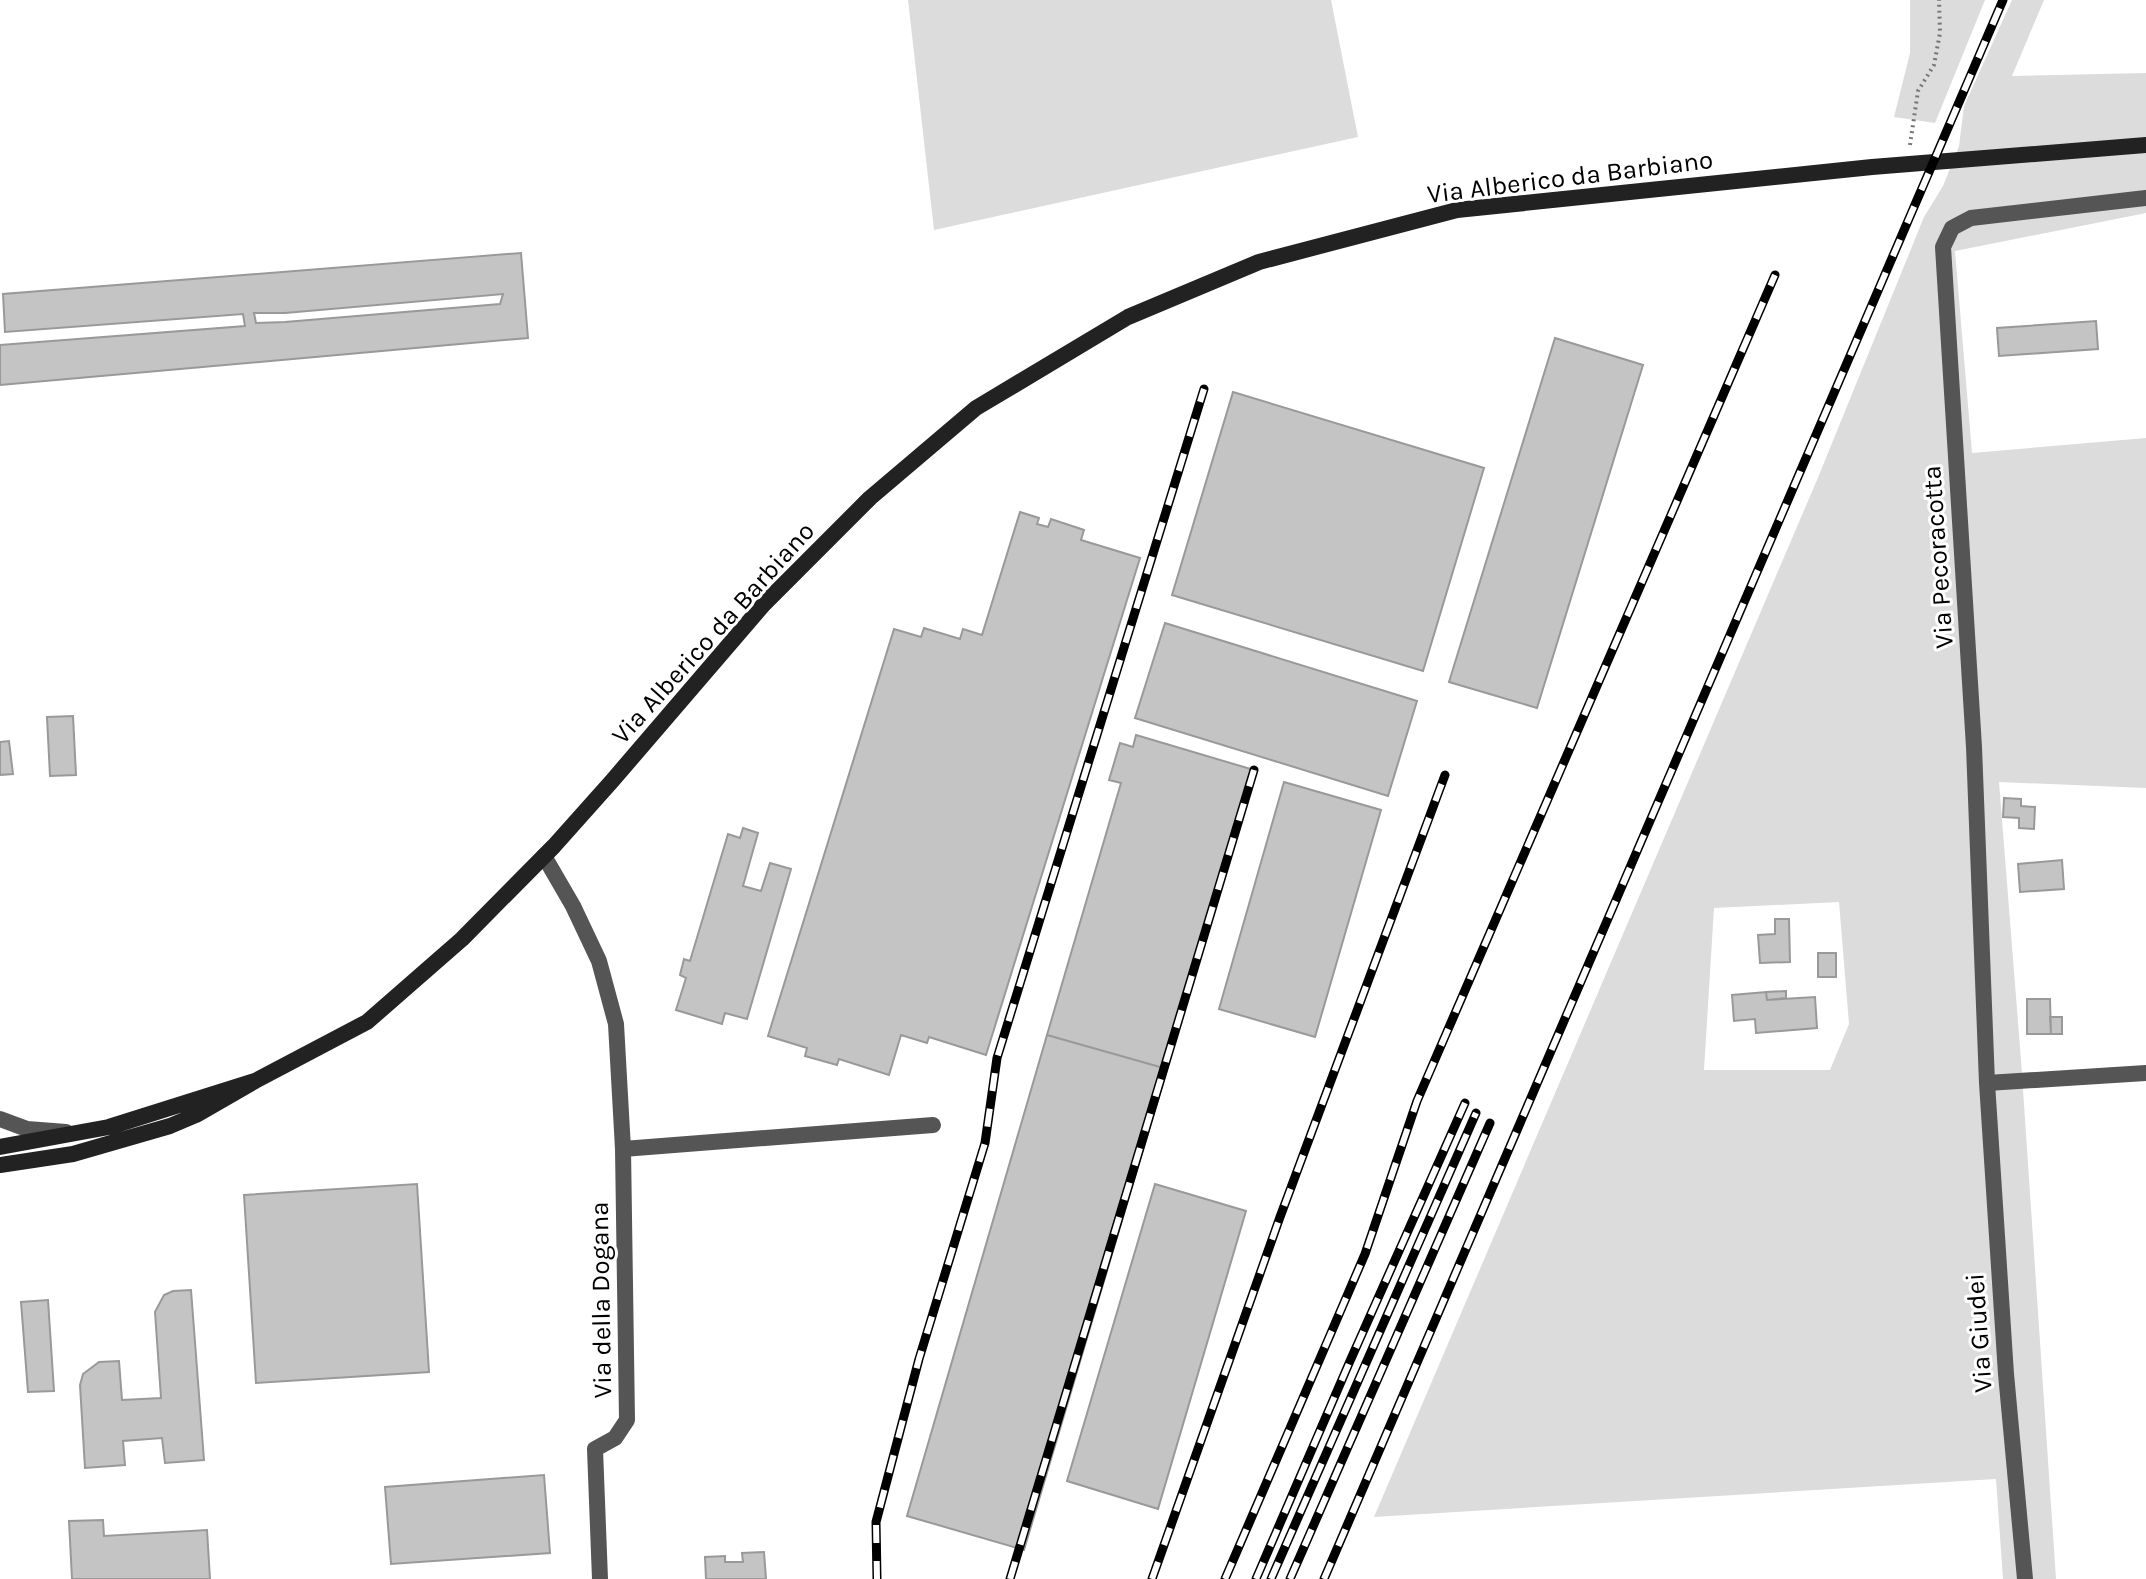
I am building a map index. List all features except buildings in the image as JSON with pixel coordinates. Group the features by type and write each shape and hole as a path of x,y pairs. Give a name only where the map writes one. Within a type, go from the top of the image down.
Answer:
{"main road":[{"name":"Via Alberico da Barbiano","path":"0,1165 73,1154 170,1126 196,1115 367,1022 462,939 544,856 764,604 870,498 976,408 1128,317 1259,262 1457,210 1872,167 2146,145"},
{"name":"Via Alberico da Barbiano","path":"0,1147 109,1127 255,1081"},
{"path":"0,1179 39,1159"}],"street":[{"name":"Via Pecoracotta","path":"1987,1083 1974,747 1943,247 1952,228 1971,218 2146,198"},
{"name":"Via della Dogana","path":"544,856 573,906 599,961 616,1024 623,1149 627,1420 615,1438 595,1449 600,1579"},
{"path":"1987,1083 2146,1073"},
{"name":"Via Giudei","path":"1987,1083 2006,1374 2025,1579"},
{"path":"0,1119 27,1129 83,1132"},
{"path":"623,1149 933,1125"}],"path":[{"path":"1910,145 1918,91 1934,65 1940,33 1939,0"}],"shaded area":[{"path":"908,0 1331,0 1358,137 934,230"},
{"path":"1910,0 1985,0 1935,123 1894,117 1910,53"},
{"path":"2012,0 2044,0 2012,76 2146,73 2146,213 1955,251 1972,453 2146,438 2146,788 1999,782 2056,1579 2003,1579 1996,1479 1374,1517 1817,480 1924,217 1943,186 1959,146 1964,106","holes":["1839,902 1849,1024 1830,1070 1704,1070 1714,908"]}],"railway":[{"path":"1324,1579 2003,0"},
{"path":"1225,1579 1365,1254 1417,1101 1775,275"},
{"path":"877,1579 876,1522 919,1359 985,1143 997,1058 1204,389"},
{"path":"1010,1579 1254,770"},
{"path":"1152,1579 1280,1217 1445,775"},
{"path":"1256,1579 1465,1103"},
{"path":"1271,1579 1476,1113"},
{"path":"1290,1579 1490,1123"}]}
